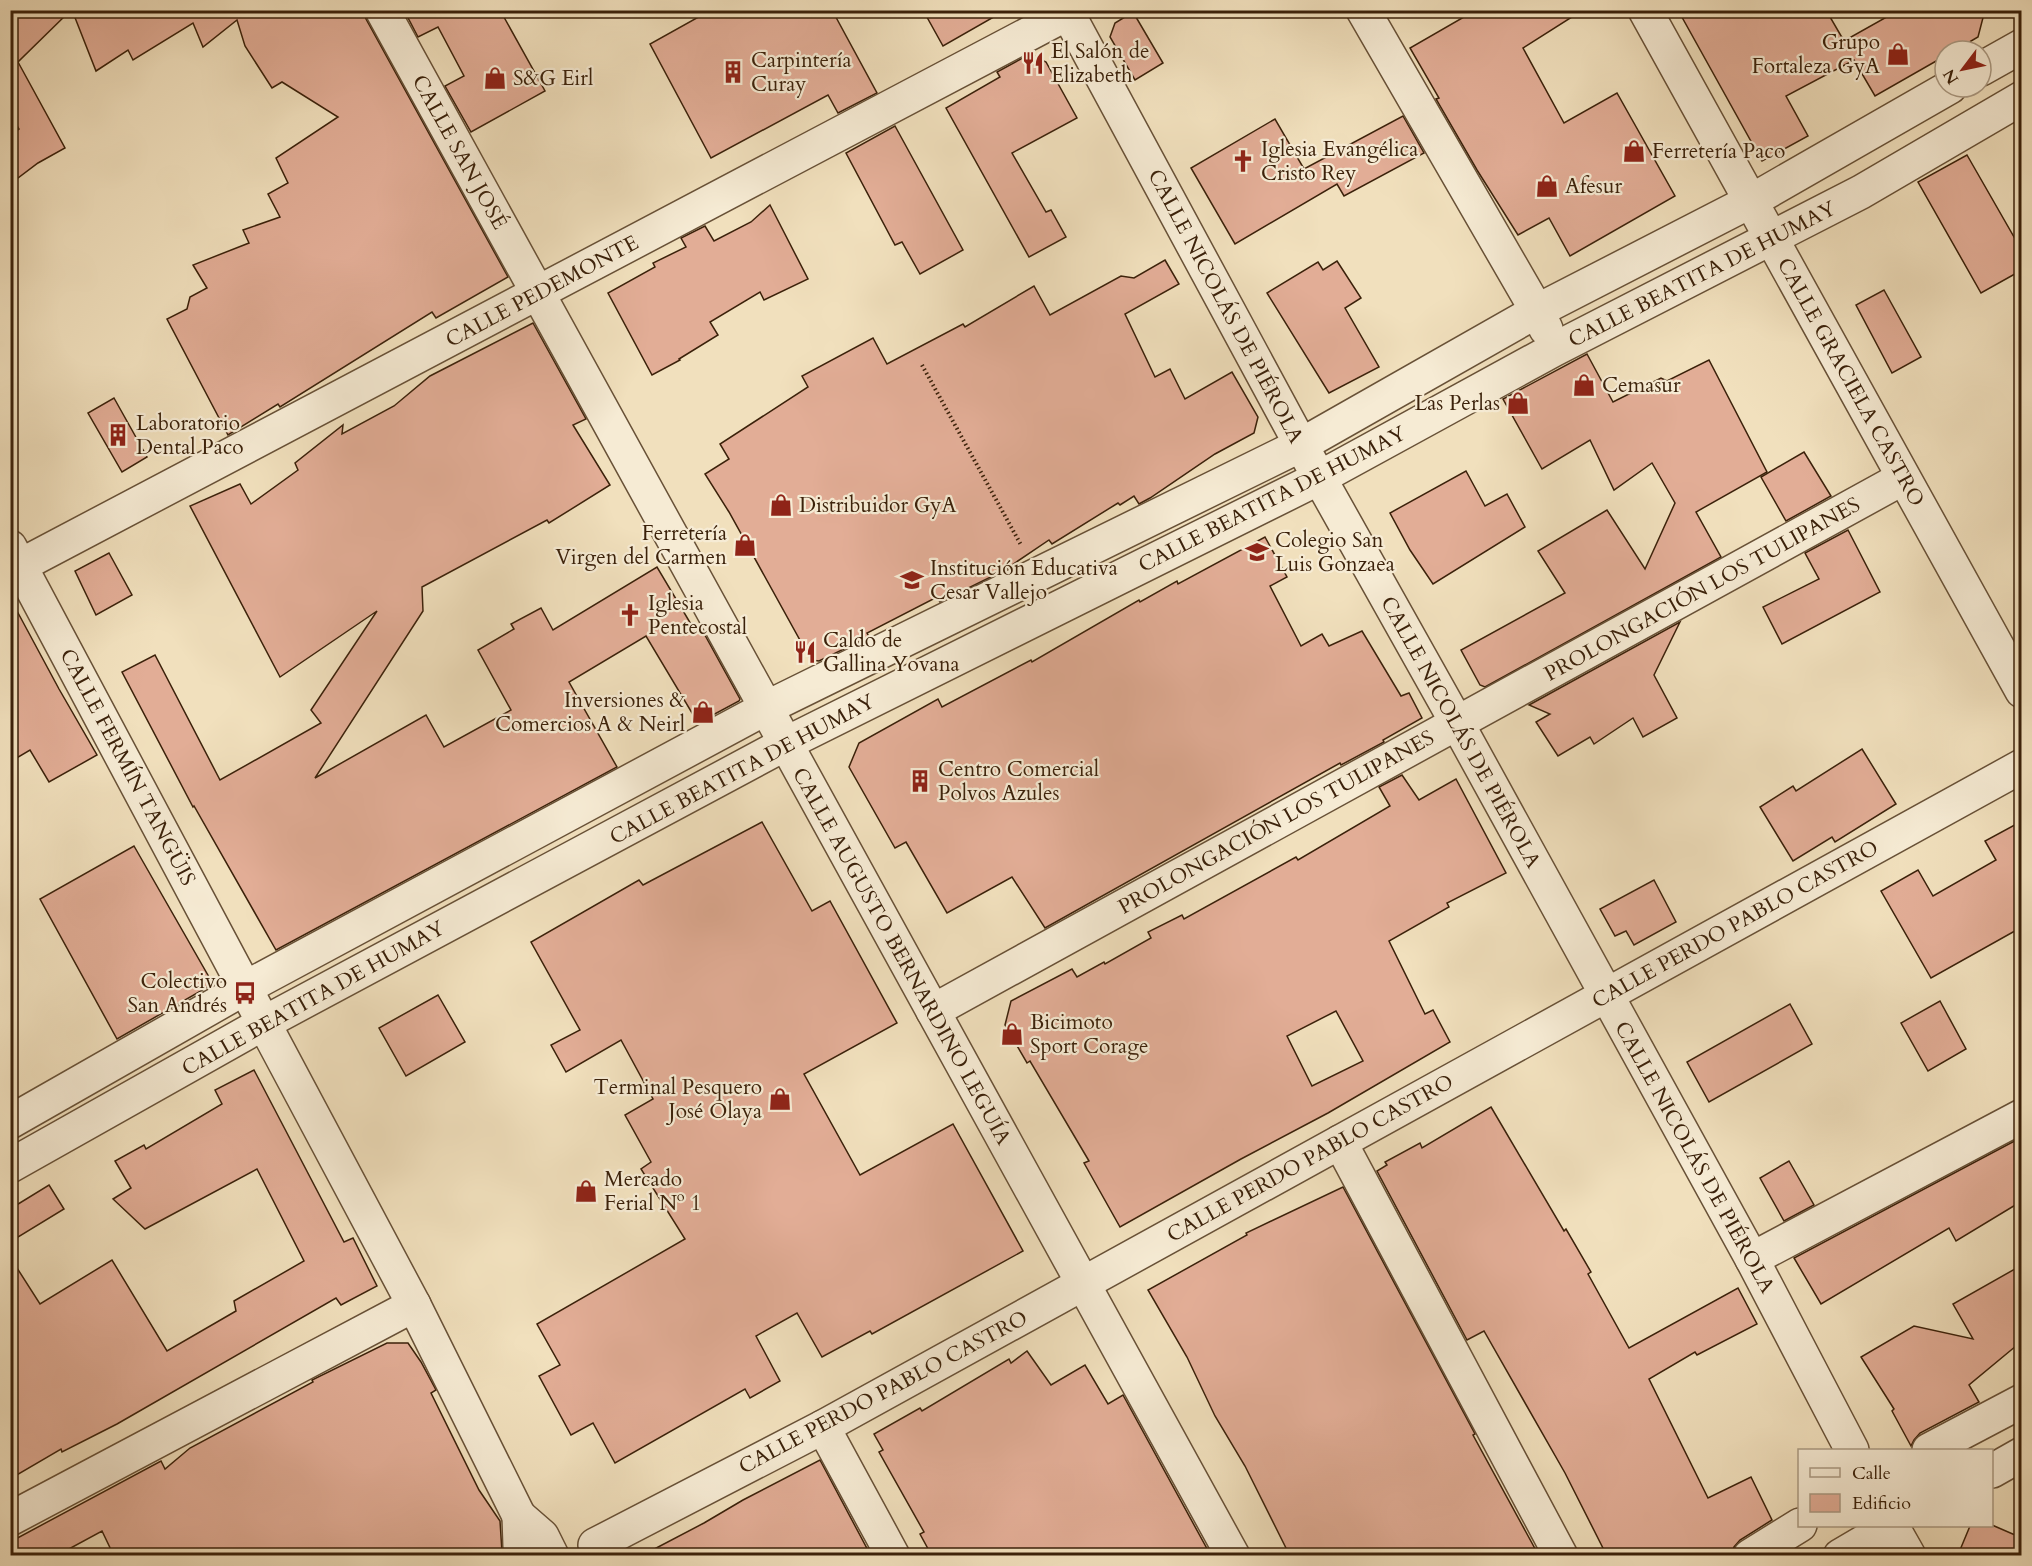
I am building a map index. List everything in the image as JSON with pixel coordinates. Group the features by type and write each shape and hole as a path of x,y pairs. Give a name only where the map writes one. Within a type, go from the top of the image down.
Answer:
{"street":[{"name":"CALLE SAN JOSÉ","path":"382,10 537,293"},
{"path":"1363,10 1537,310 1556,349"},
{"name":"CALLE GRACIELA CASTRO","path":"1645,10 2022,691"},
{"name":"CALLE PEDEMONTE","path":"14,561 537,293 1069,12"},
{"name":"CALLE NICOLÁS DE PIÉROLA","path":"1069,12 1319,478 1457,723 1752,1259 1851,1449"},
{"path":"1993,62 2022,46"},
{"name":"CALLE BEATITA DE HUMAY","path":"10,1122 244,988 766,708 1301,445 1537,310 1751,201 1933,97"},
{"name":"CALLE BEATITA DE HUMAY","path":"10,1167 264,1023 785,744 1319,478 1556,349 1861,192 2022,98"},
{"path":"1841,149 1861,192"},
{"name":"CALLE AUGUSTO BERNARDINO LEGUÍA","path":"537,293 1233,1556"},
{"name":"PROLONGACIÓN LOS TULIPANES","path":"933,1011 1903,478"},
{"name":"CALLE FERMÍN TANGÜIS","path":"14,561 414,1305 519,1516 542,1536 542,1554"},
{"name":"CALLE PERDO PABLO CASTRO","path":"592,1550 823,1427 2022,766"},
{"path":"1752,1259 2022,1116"},
{"path":"1340,1142 1561,1556"},
{"path":"10,1518 414,1305"},
{"path":"1931,1449 2022,1401"},
{"path":"823,1427 893,1556"},
{"path":"1993,1470 2022,1454"},
{"path":"1750,1556 1798,1526"},
{"path":"1840,1556 1890,1527"},
{"path":"1893,1527 1909,1556"},
{"path":"542,1554 559,1546 592,1550"}],"path":[{"path":"922,364 1037,574"}],"building":[{"path":"10,10 71,10 18,62 65,148 38,163 10,184 10,136 19,129 10,114"},
{"path":"72,10 363,10 508,277 436,318 432,312 280,407 278,404 228,435 167,319 187,309 190,297 207,288 193,265 249,243 243,230 280,217 268,194 288,183 276,158 338,117 282,82 272,88 245,46 237,20 203,47 193,23 133,60 128,50 96,71"},
{"path":"404,10 500,10 545,91 471,132 445,86 464,76 438,27 418,37"},
{"path":"711,10 832,10 877,93 838,113 828,95 711,158 650,44"},
{"path":"923,10 1006,10 943,46"},
{"path":"1476,10 1583,10 1523,48 1564,123 1617,93 1675,196 1570,256 1549,218 1518,235 1477,170 1410,48"},
{"path":"1678,10 1826,10 1844,41 1899,10 1985,10 1978,37 1975,39 1933,39 1933,63 1875,96 1854,60 1786,96 1808,136 1762,161"},
{"path":"1133,12 1163,63 1135,80 1110,37 1115,23"},
{"path":"1030,54 1046,62 1077,118 1012,153 1046,212 1051,210 1066,237 1029,257 946,108 1000,77 997,72"},
{"path":"1403,116 1424,153 1344,196 1337,184 1235,244 1191,168 1275,119 1304,169"},
{"path":"895,126 963,250 920,274 902,242 895,245 846,153"},
{"path":"1967,155 2022,251 2022,270 1981,293 1918,182"},
{"path":"770,205 808,279 764,300 760,292 710,322 718,335 652,375 608,293 655,267 653,263 686,247 681,238 705,226 714,241 751,222"},
{"path":"1165,260 1179,284 1125,314 1155,377 1170,369 1185,399 1232,372 1258,417 1254,433 1215,454 1139,504 1134,496 1120,505 1118,503 1052,544 1049,540 1003,571 940,602 937,597 867,633 869,637 819,661 811,660 729,512 705,474 729,459 720,444 808,387 802,376 873,338 887,364 963,324 965,327 1034,286 1050,315 1121,276 1134,278"},
{"path":"1337,261 1361,298 1345,308 1379,367 1329,393 1267,293 1318,262 1323,270"},
{"path":"1884,290 1921,357 1892,373 1856,305"},
{"path":"533,323 586,419 573,425 610,485 549,523 547,520 422,587 423,611 315,778 426,715 444,747 511,710 478,650 514,629 511,624 541,608 553,630 657,567 695,631 701,628 740,699 698,723 646,636 569,682 617,767 276,950 193,807 122,672 155,655 220,780 321,723 311,710 377,611 280,677 190,506 240,484 251,504 298,470 295,463 343,425 342,434 394,406 430,376"},
{"path":"1587,354 1613,402 1661,378 1667,381 1709,360 1767,472 1696,512 1721,557 1485,687 1480,685 1461,650 1565,593 1538,551 1607,510 1645,569 1675,503 1652,463 1614,490 1590,440 1542,469 1503,399"},
{"name":"Laboratorio Dental Paco","path":"114,398 147,457 122,472 88,413"},
{"path":"1804,452 1831,496 1786,521 1761,477"},
{"path":"1466,471 1485,506 1507,494 1525,527 1433,584 1410,550 1390,513"},
{"path":"1848,530 1880,592 1782,644 1763,607 1819,579 1805,553"},
{"path":"1265,537 1287,577 1270,586 1301,646 1322,634 1329,646 1362,631 1401,696 1409,693 1422,718 1383,740 1384,742 1341,765 1340,763 1045,928 1012,877 947,913 906,842 895,848 849,767 859,743 938,699 942,707 1031,660 1032,662 1139,600 1140,602 1177,581 1178,584"},
{"path":"109,553 132,595 96,615 75,571"},
{"path":"10,598 97,755 49,782 30,750 10,762"},
{"path":"1680,622 1654,675 1677,718 1643,737 1633,718 1594,744 1590,737 1558,756 1536,722 1550,714 1529,705"},
{"path":"1862,749 1896,804 1835,842 1832,837 1793,861 1760,807 1793,786 1796,791"},
{"path":"1402,775 1419,800 1456,779 1506,873 1447,903 1449,907 1389,941 1425,1014 1433,1010 1450,1042 1328,1113 1120,1227 1084,1163 1089,1161 1030,1061 1027,1063 1005,1025 1011,1001 1072,969 1077,977 1104,962 1105,964 1151,938 1148,932 1182,915 1184,919 1296,857 1298,860 1390,806 1379,787","holes":["1336,1011 1363,1061 1312,1086 1287,1036"]},
{"path":"2022,821 2022,927 1931,978 1881,891 1918,870 1933,896 1996,860 1985,841"},
{"path":"762,822 812,911 830,901 897,1023 804,1074 860,1175 953,1124 1023,1251 872,1334 870,1331 822,1357 797,1313 756,1336 780,1381 750,1398 745,1389 615,1463 593,1423 571,1435 539,1376 560,1365 537,1324 685,1239 641,1169 651,1162 625,1115 653,1099 621,1040 566,1072 551,1045 580,1030 531,942 639,880 643,885"},
{"path":"134,846 213,984 117,1039 40,899"},
{"path":"1654,880 1676,922 1634,945 1626,931 1615,936 1600,909"},
{"path":"438,995 465,1042 406,1076 379,1028"},
{"path":"1940,1001 1966,1049 1928,1071 1901,1023"},
{"path":"1790,1004 1812,1044 1709,1102 1687,1062"},
{"path":"254,1070 344,1242 353,1238 377,1286 341,1305 336,1298 117,1424 62,1452 61,1449 10,1479 10,1257 40,1304 112,1260 167,1351 236,1311 234,1301 304,1261 257,1169 145,1229 113,1199 131,1188 115,1161 144,1145 146,1149 222,1104 215,1090"},
{"path":"1491,1107 1564,1231 1566,1229 1591,1272 1588,1274 1629,1348 1738,1288 1757,1324 1697,1355 1695,1352 1649,1379 1708,1498 1751,1477 1772,1520 1740,1540 1731,1556 1607,1556 1565,1473 1484,1331 1467,1340 1377,1171 1387,1165 1385,1162 1420,1143 1422,1148"},
{"path":"2022,1137 2022,1201 1956,1241 1949,1228 1821,1304 1794,1258"},
{"path":"1789,1161 1814,1205 1784,1221 1760,1178"},
{"path":"49,1185 64,1209 10,1242 10,1209"},
{"path":"1343,1187 1539,1556 1290,1556 1245,1466 1215,1416 1187,1357 1148,1290 1247,1235 1246,1233"},
{"path":"2022,1265 2022,1341 1969,1385 1979,1402 1920,1433 1911,1446 1892,1411 1894,1409 1861,1357 1914,1326 1973,1339 1953,1304"},
{"path":"387,1343 408,1343 436,1390 431,1393 479,1490 500,1521 502,1552 498,1556 114,1556 102,1531 56,1556 10,1556 10,1542 161,1461 165,1469 190,1448 313,1382 312,1380"},
{"path":"1027,1351 1051,1385 1085,1365 1108,1404 1123,1395 1211,1556 932,1556 920,1534 924,1532 879,1452 883,1450 874,1434 920,1408 922,1411 1009,1359 1011,1363"},
{"path":"820,1460 871,1556 641,1556 743,1500"},
{"path":"1993,1525 2022,1538 2022,1556 1977,1556 1960,1550 1970,1527"}],"place":[{"name":"Grupo Fortaleza GyA","path":"1898,54"},
{"name":"El Salón de Elizabeth","path":"1033,63"},
{"name":"Carpintería Curay","path":"733,72"},
{"name":"S&G Eirl","path":"495,78"},
{"name":"Ferretería Paco","path":"1634,151"},
{"name":"Iglesia Evangélica Cristo Rey","path":"1243,161"},
{"name":"Afesur","path":"1547,186"},
{"name":"Cemasur","path":"1584,385"},
{"name":"Las Perlas","path":"1518,403"},
{"name":"Laboratorio Dental Paco","path":"118,435"},
{"name":"Distribuidor GyA","path":"781,505"},
{"name":"Ferretería Virgen del Carmen","path":"745,545"},
{"name":"Colegio San Luis Gonzaea","path":"1257,552"},
{"name":"Institución Educativa Cesar Vallejo","path":"912,580"},
{"name":"Iglesia Pentecostal","path":"630,615"},
{"name":"Caldo de Gallina Yovana","path":"805,652"},
{"name":"Inversiones & Comercios A & Neirl","path":"703,712"},
{"name":"Centro Comercial Polvos Azules","path":"920,781"},
{"name":"Colectivo San Andrés","path":"245,993"},
{"name":"Bicimoto Sport Corage","path":"1012,1034"},
{"name":"Terminal Pesquero José Olaya","path":"780,1099"},
{"name":"Mercado Ferial Nº 1","path":"586,1191"}]}
